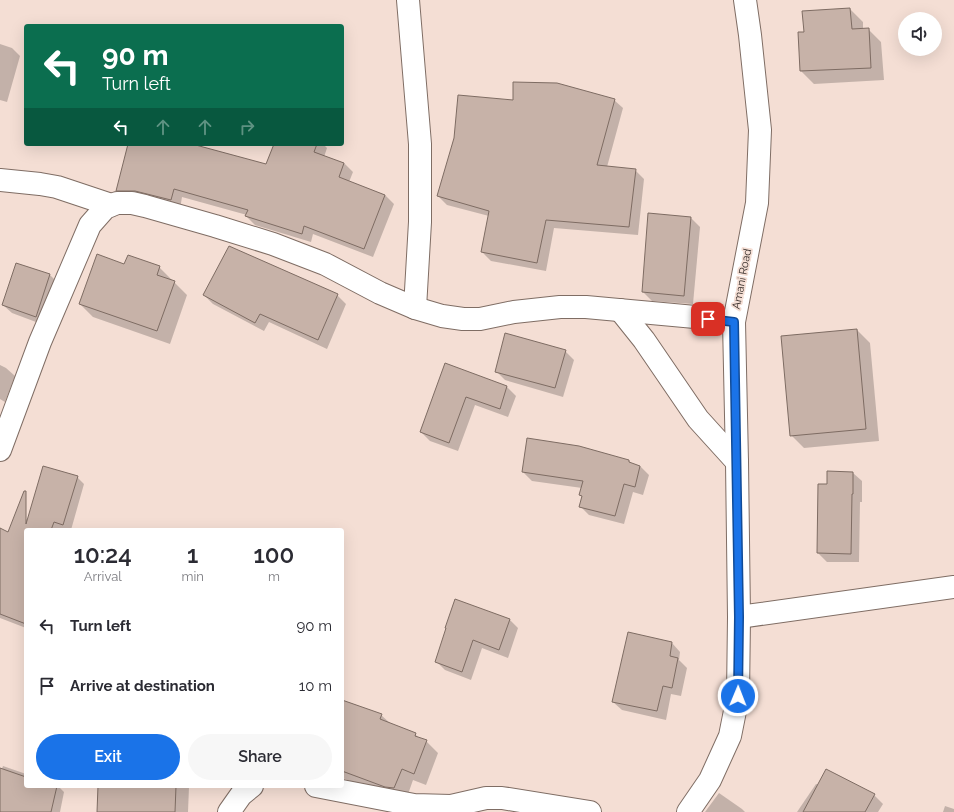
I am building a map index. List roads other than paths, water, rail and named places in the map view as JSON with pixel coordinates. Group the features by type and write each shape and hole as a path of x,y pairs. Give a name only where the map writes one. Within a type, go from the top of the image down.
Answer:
{"street":[{"path":"408,0 420,144 420,222 415,308"},
{"name":"Amani Road","path":"688,812 710,780 730,736 738,696 738,462 734,322 757,203 760,130 745,0"},
{"path":"0,180 57,187 111,205"},
{"path":"0,450 40,342 90,225 101,212 111,205 122,202 132,203 215,226 273,244 325,264 380,293 415,308 442,316 463,320 480,320 514,312 560,307 586,307 734,322"},
{"path":"620,310 644,340 698,419 738,462"},
{"path":"739,617 954,587"},
{"path":"229,812 241,795 250,788"},
{"path":"326,788 414,805 451,806 486,798 502,798 590,812"}]}
